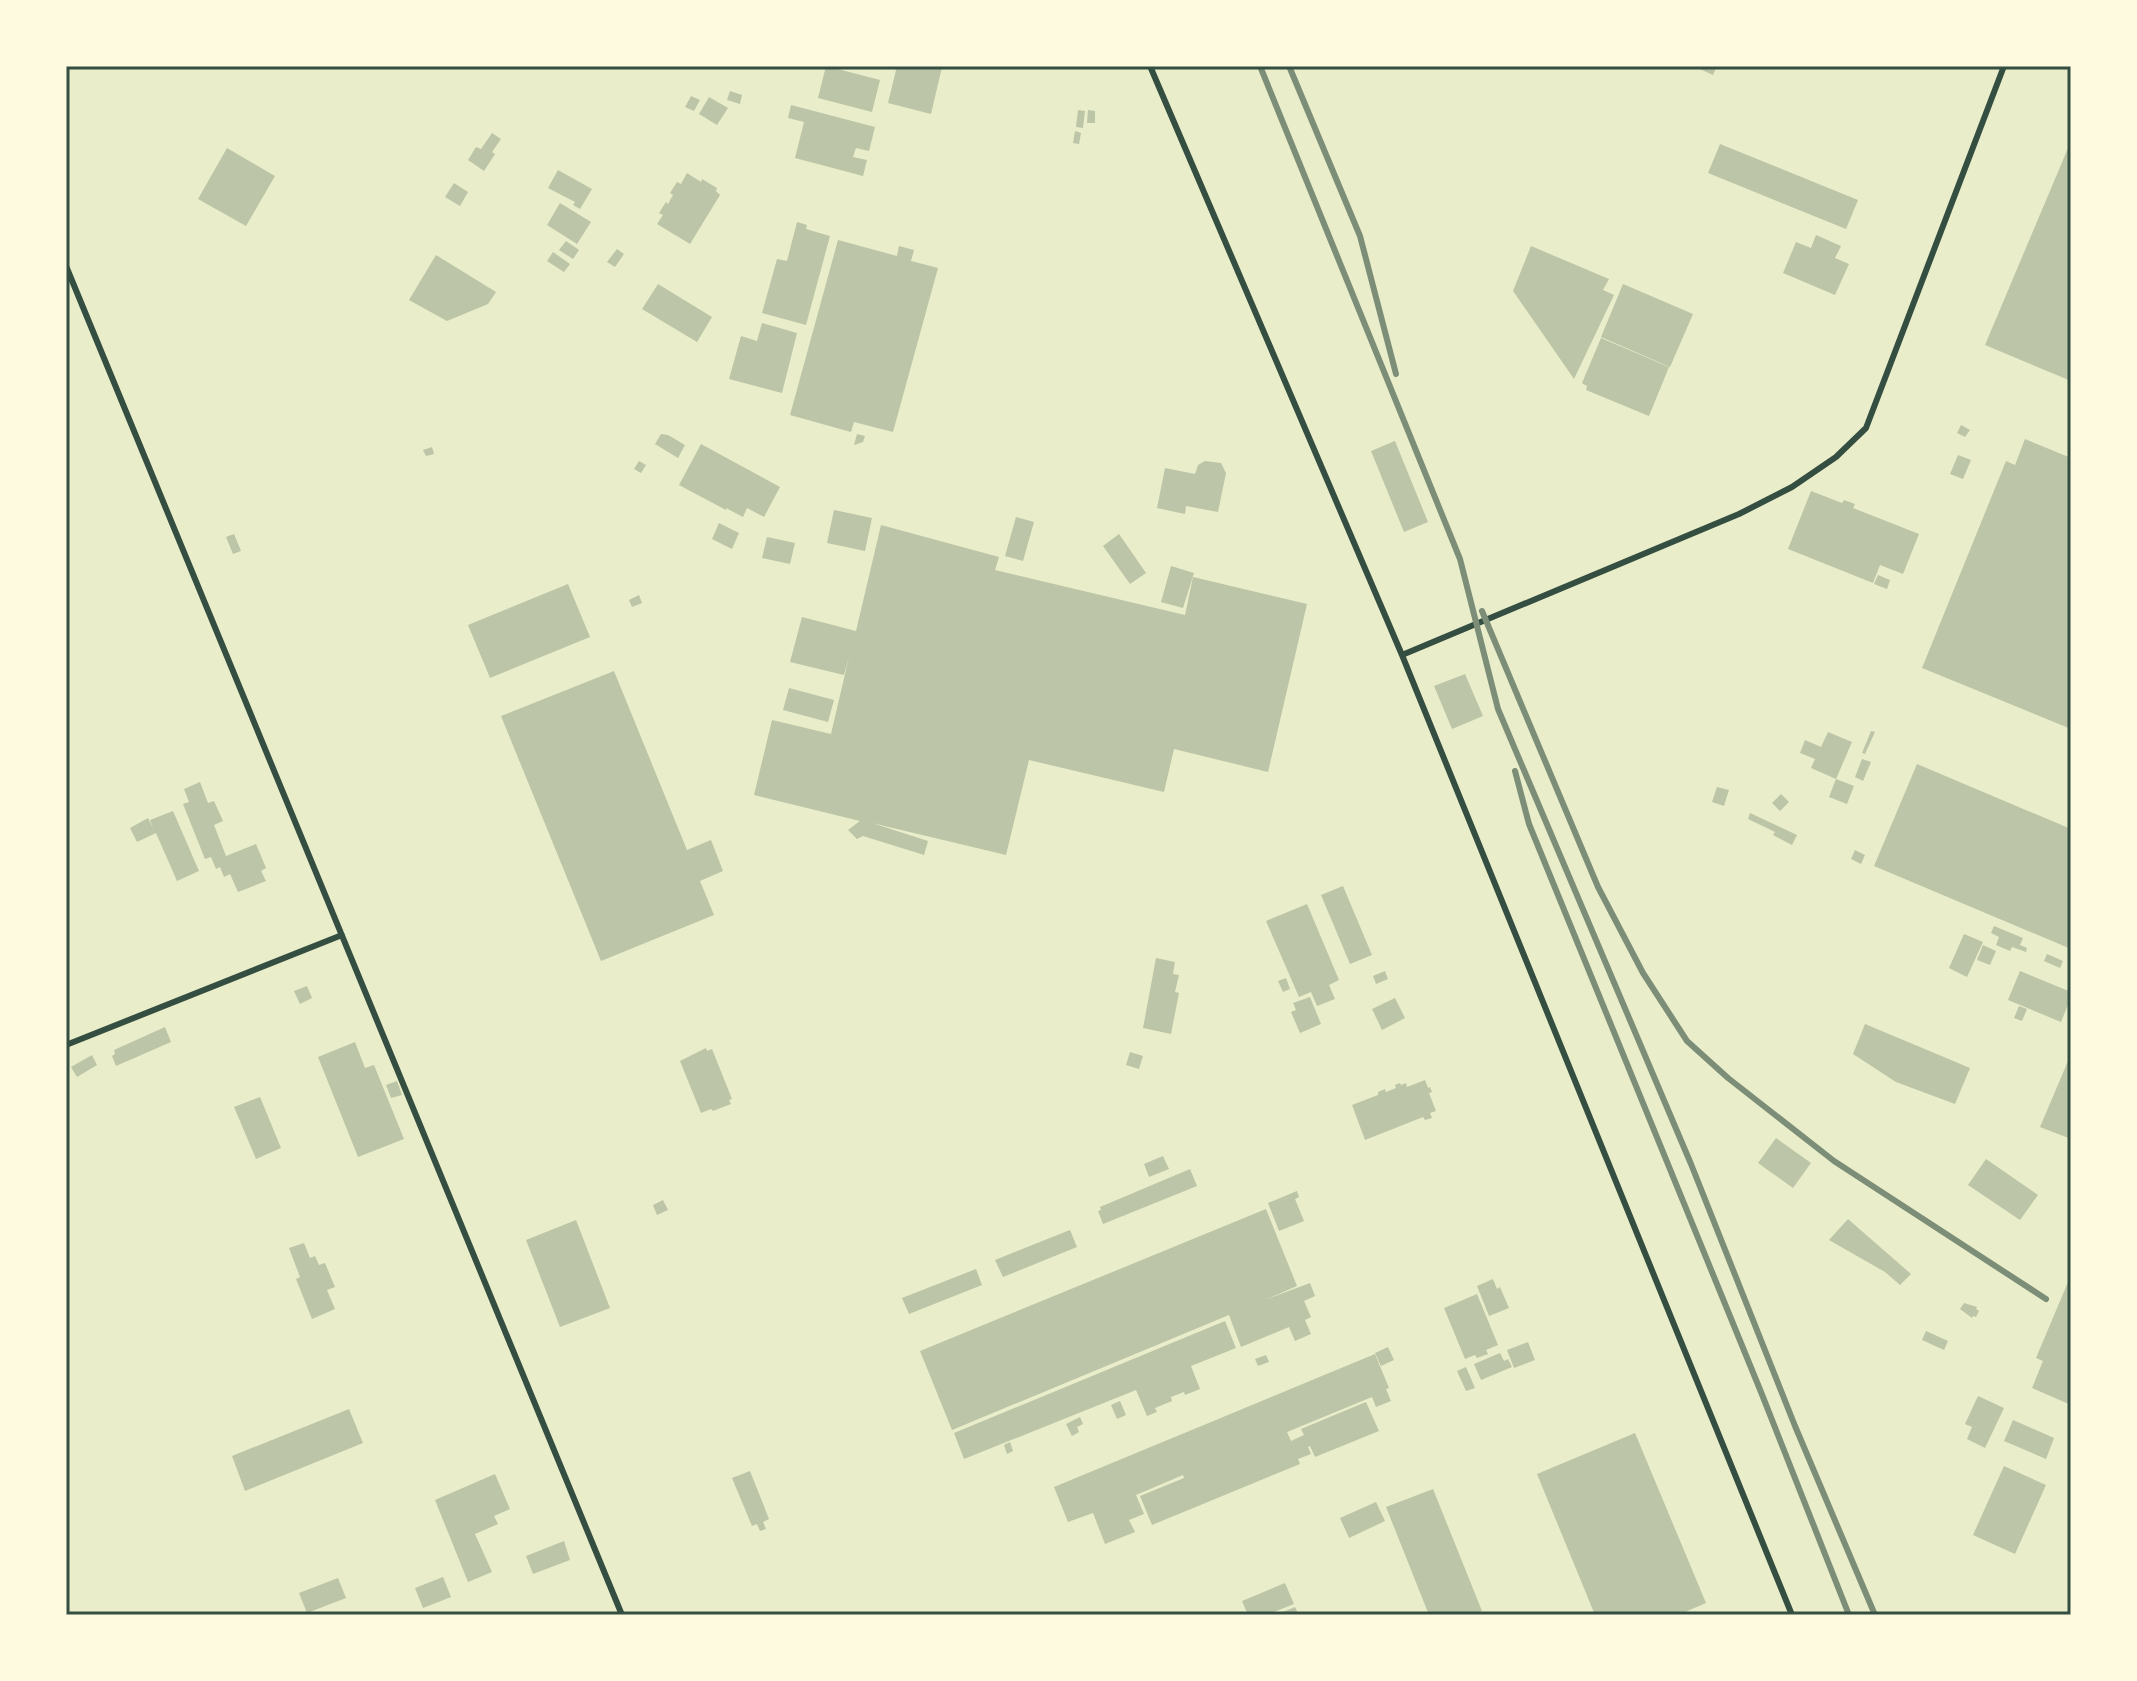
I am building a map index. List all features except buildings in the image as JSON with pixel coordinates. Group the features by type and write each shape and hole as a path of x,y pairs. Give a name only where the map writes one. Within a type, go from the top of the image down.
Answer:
{"lane":[{"path":"1150,66 1402,655 1792,1615"},
{"path":"1402,655 1739,514 1792,487 1836,457 1866,428 2004,66"},
{"path":"66,266 622,1615"},
{"path":"66,1045 342,935"}],"railway":[{"path":"1260,66 1460,559 1498,709 1691,1164 1795,1426 1875,1615"},
{"path":"1289,66 1360,236 1396,374"},
{"path":"1482,611 1598,887 1643,973 1687,1041 1728,1078 1834,1161 2046,1299"},
{"path":"1515,771 1529,824 1849,1615"}]}
